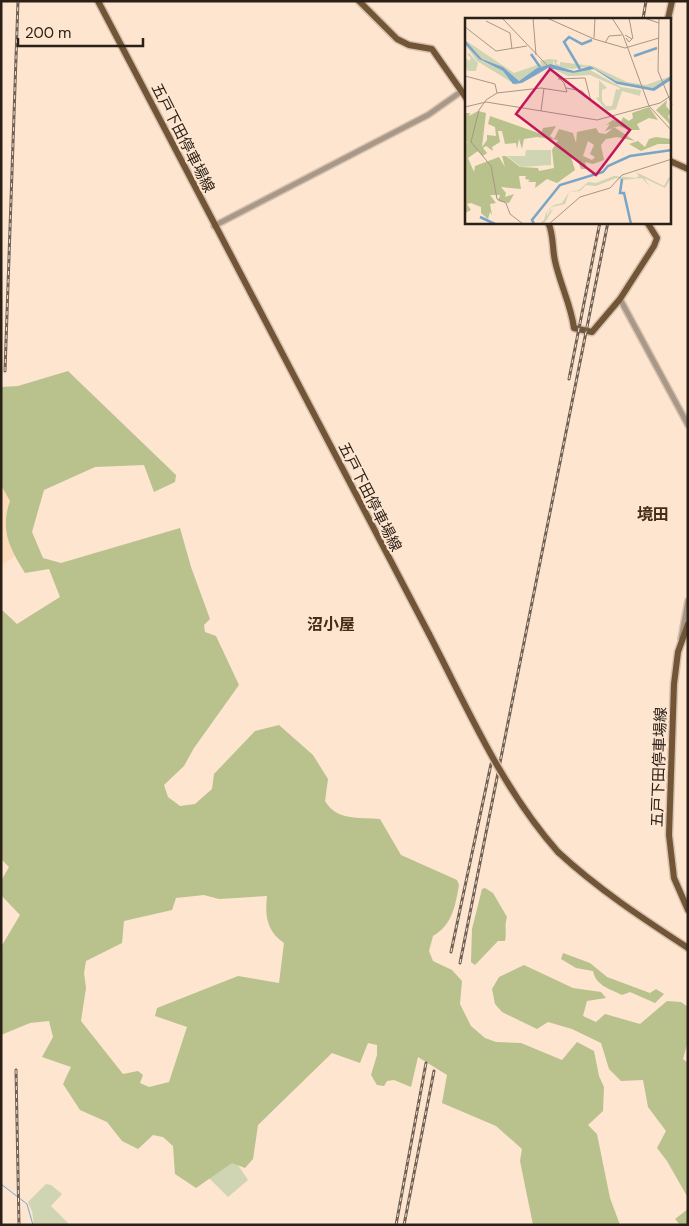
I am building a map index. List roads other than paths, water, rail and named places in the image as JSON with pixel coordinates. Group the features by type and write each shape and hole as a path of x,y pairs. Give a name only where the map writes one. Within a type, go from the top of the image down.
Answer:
{"main road":[{"name":"五戸下田停車場線","path":"98,1 214,226 516,799 536,828 588,880 624,907 688,947"},
{"path":"359,1 398,39 409,45 432,50 465,96"},
{"path":"668,18 672,1"},
{"path":"672,162 688,169"},
{"path":"549,224 552,233 555,260 574,328 592,332 620,299 656,241 656,235 648,224"},
{"name":"五戸下田停車場線","path":"688,624 681,642 674,684 670,854 674,878 688,910"}],"street":[{"path":"214,226 428,115 462,91"},
{"path":"620,299 688,425"},
{"path":"681,642 688,600"}],"waterway":[{"path":"1,1184 27,1204 33,1225"}],"railway":[{"path":"5,371 18,1"},
{"path":"643,18 646,1"},
{"path":"569,379 600,224"},
{"path":"460,963 608,224"},
{"path":"451,952 491,764"},
{"path":"396,1225 426,1063"},
{"path":"16,1070 19,1225"},
{"path":"404,1225 434,1071"}],"district":[{"name":"境田","path":"653,514"},
{"name":"沼小屋","path":"331,624"}]}
